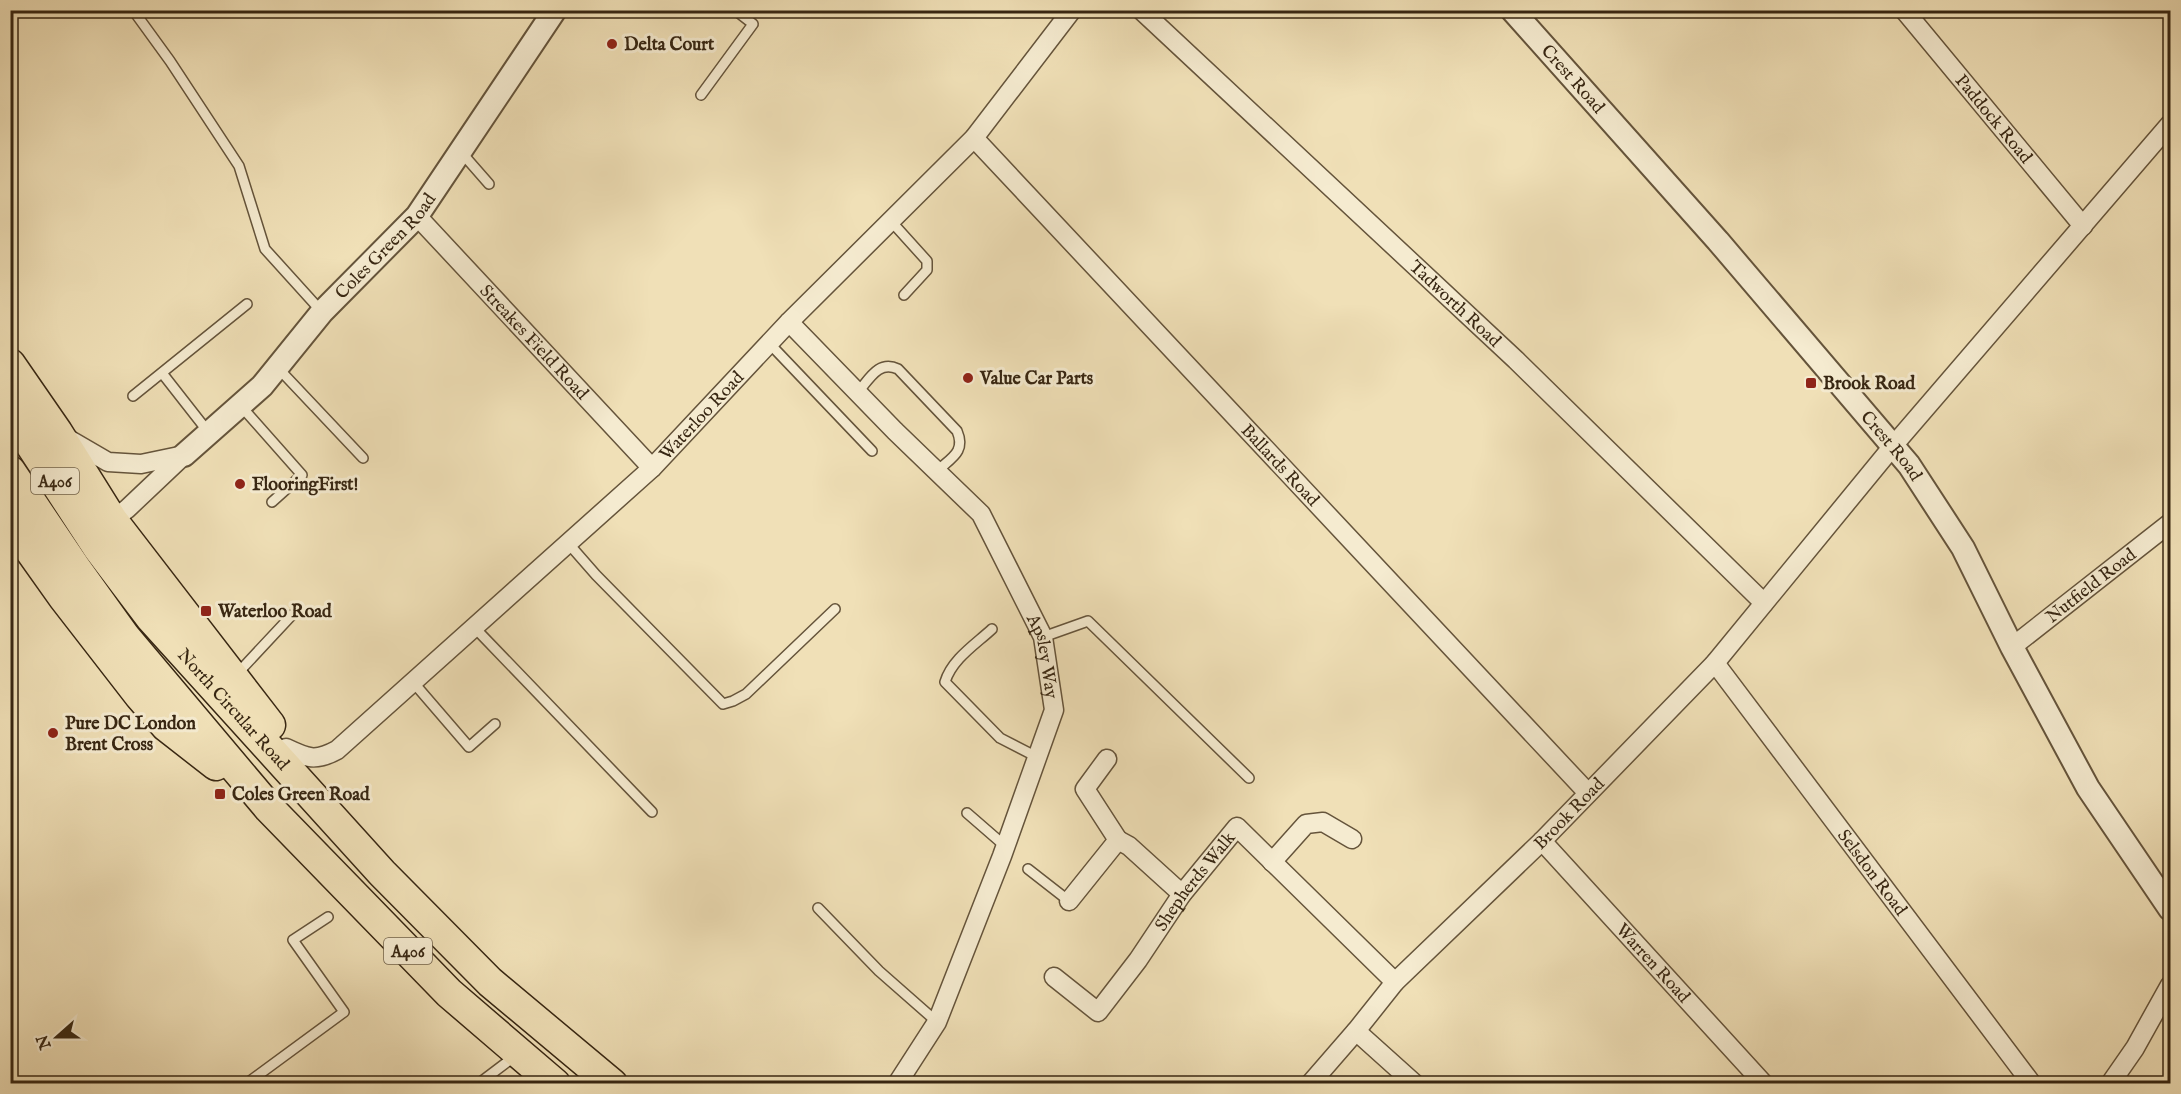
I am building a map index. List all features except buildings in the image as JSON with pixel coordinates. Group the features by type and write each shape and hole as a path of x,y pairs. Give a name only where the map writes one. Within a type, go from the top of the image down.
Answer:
{"highway":[{"name":"A406","path":"10,364 57,432 112,520 235,677 343,829"},
{"name":"North Circular Road","path":"10,413 99,549 151,618 382,873 490,982 612,1083"},
{"name":"North Circular Road","path":"10,471 125,637 270,808 449,993 555,1083"},
{"name":"A406","path":"10,522 64,598 166,726 270,808"}],"street":[{"name":"Coles Green Road","path":"112,520 262,386 322,312 417,216 555,10"},
{"name":"Waterloo Road","path":"286,748 306,758 323,757 337,750 652,468 789,322 974,138 1072,10"},
{"name":"Tadworth Road","path":"1141,10 1516,360 1764,603"},
{"name":"Crest Road","path":"1512,10 1718,241 1909,465 1963,548 2012,647 2088,788 2170,909"},
{"name":"Paddock Road","path":"1904,10 2083,226"},
{"name":"Brook Road","path":"1310,1083 1395,982 1542,841 1714,663 1893,446 2170,124"},
{"name":"Ballards Road","path":"974,138 1588,793"},
{"name":"Streakes Field Road","path":"417,216 652,468"},
{"name":"Apsley Way","path":"789,322 981,514 1043,637 1054,710 1005,846 937,1022 897,1083"},
{"name":"Coles Green Road","path":"57,432 108,462 141,464 184,455"},
{"name":"Nutfield Road","path":"2012,647 2170,523"},
{"name":"Selsdon Road","path":"1714,663 2032,1083"},
{"path":"1107,759 1085,789 1118,840 1128,846 1182,894"},
{"path":"1272,862 1306,824 1323,822 1352,838"},
{"name":"Shepherds Walk","path":"1054,977 1098,1012 1138,960 1182,894 1237,827 1395,982"},
{"path":"1070,901 1118,840"},
{"name":"Warren Road","path":"1542,841 1764,1083"},
{"path":"2110,1083 2134,1048 2170,985"},
{"path":"1356,1031 1415,1083"}],"lane":[{"path":"133,10 170,61 239,166 265,249 322,312"},
{"path":"701,95 753,24 735,10"},
{"path":"461,152 489,184"},
{"path":"890,220 927,261 927,270 904,295"},
{"path":"133,396 247,304"},
{"path":"769,343 872,452"},
{"path":"858,392 880,367 890,366 898,369 957,431 961,441 960,449 937,471"},
{"path":"276,367 363,458"},
{"path":"162,373 209,433"},
{"path":"240,405 302,475 272,502"},
{"path":"568,543 596,575 723,704 746,694 835,609"},
{"path":"235,677 292,615"},
{"path":"1043,637 1088,621 1249,778"},
{"path":"474,627 652,812"},
{"path":"992,629 953,664 945,681 1000,738 1037,757"},
{"path":"412,682 469,747 495,724"},
{"path":"967,813 1005,846"},
{"path":"1028,869 1070,901"},
{"path":"818,908 879,971 937,1022"},
{"path":"246,1083 344,1012 293,940 328,917"},
{"path":"478,1083 519,1052"}],"place":[{"name":"Delta Court","path":"612,44"},
{"name":"Value Car Parts","path":"968,378"},
{"name":"Brook Road","path":"1811,383"},
{"name":"FlooringFirst!","path":"240,484"},
{"name":"Waterloo Road","path":"206,611"},
{"name":"Pure DC London Brent Cross","path":"53,733"},
{"name":"Coles Green Road","path":"220,794"}]}
